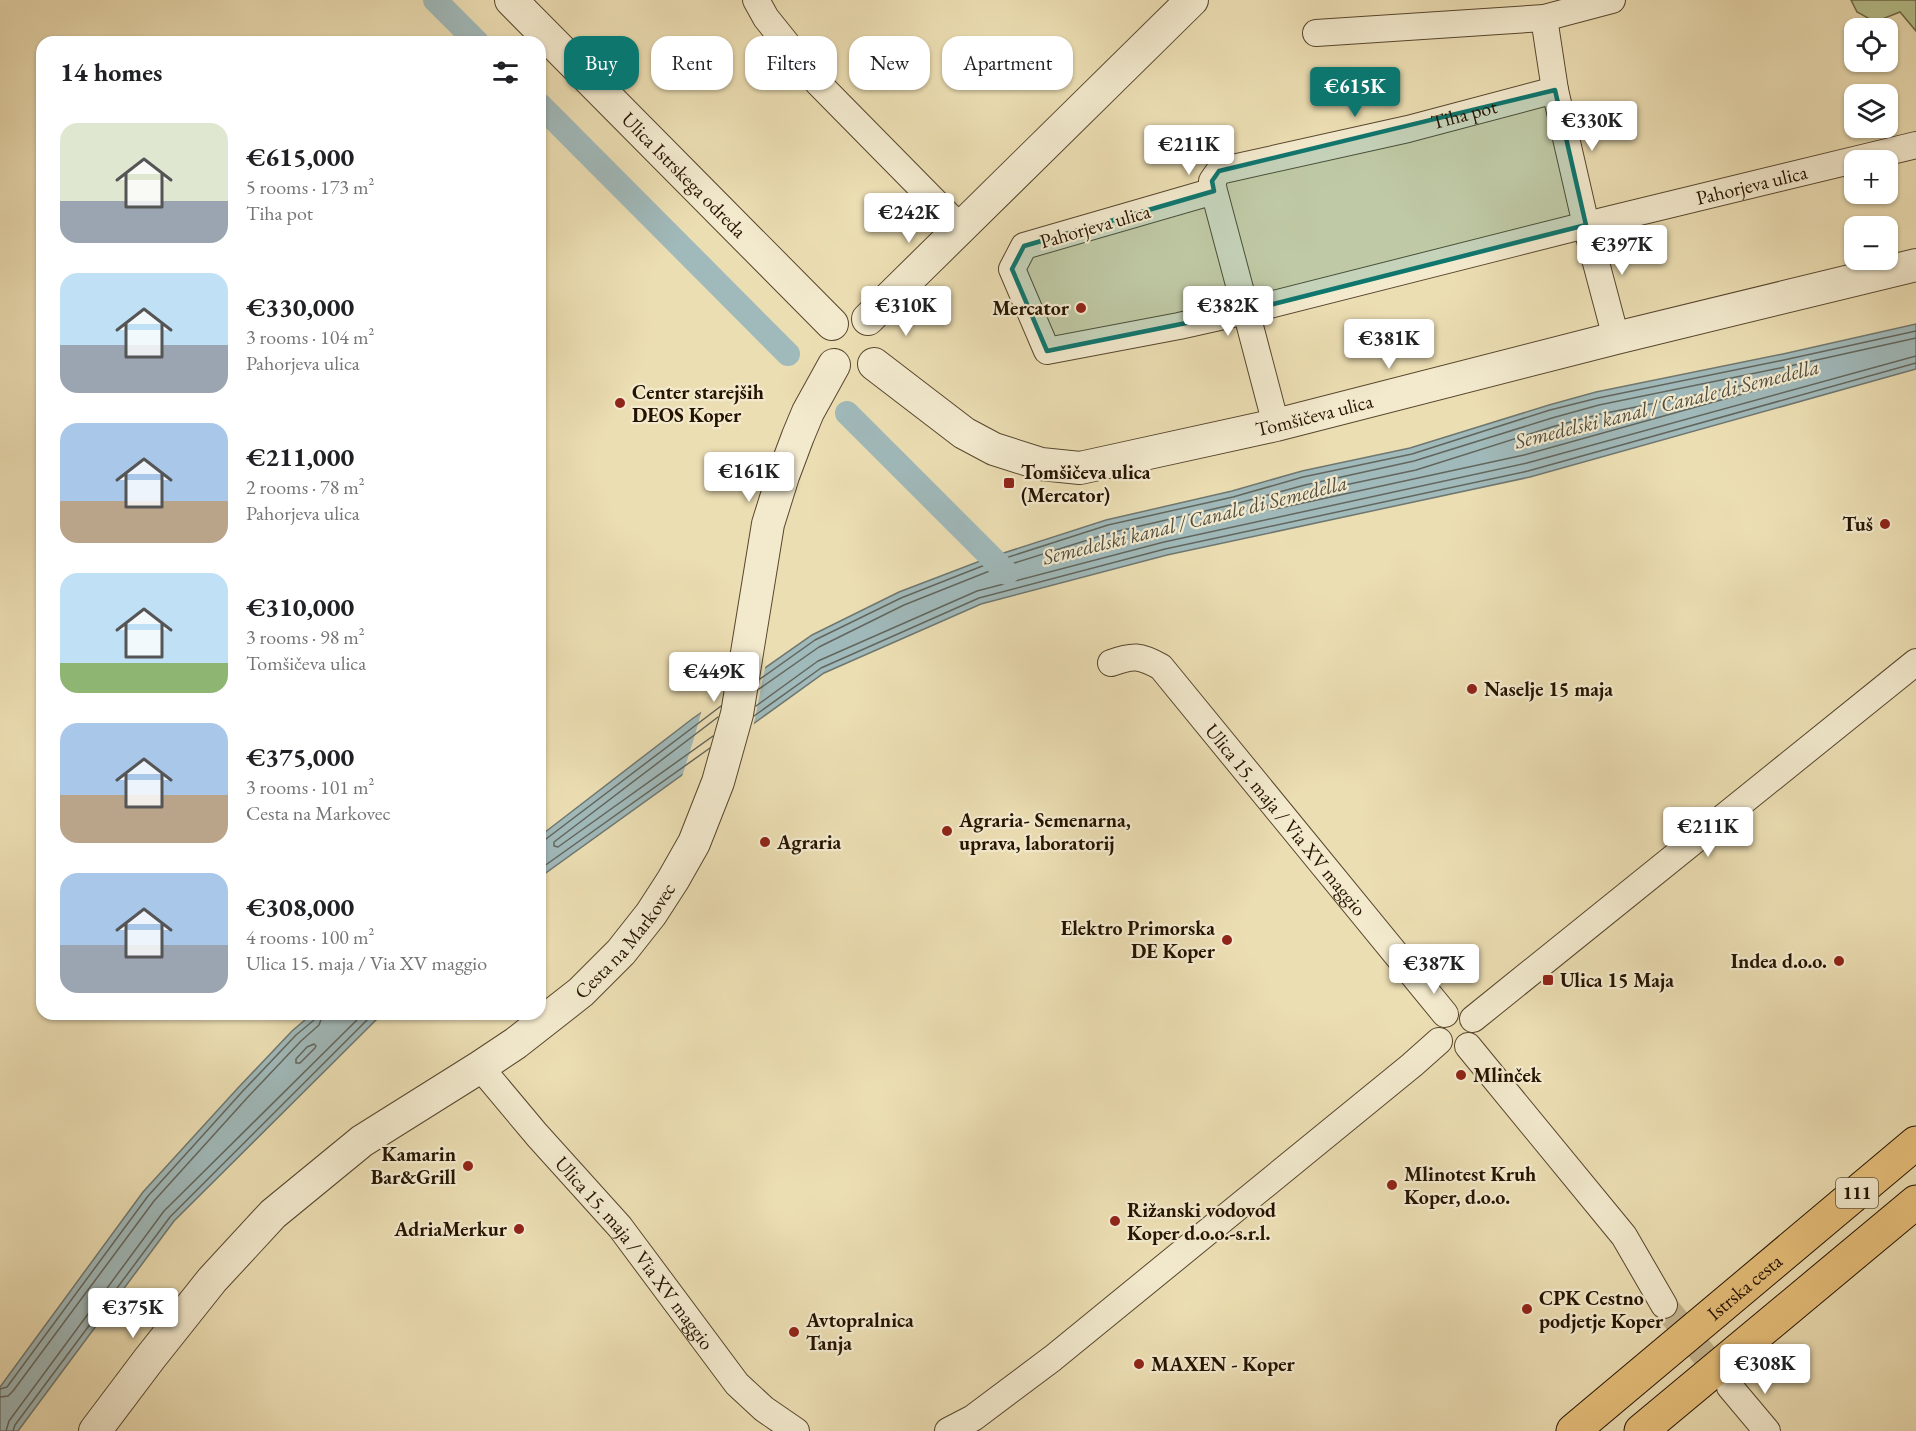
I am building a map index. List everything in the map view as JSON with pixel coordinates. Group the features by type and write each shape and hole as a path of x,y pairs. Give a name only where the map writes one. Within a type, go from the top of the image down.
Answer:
{"highway":[{"name":"Istrska cesta","path":"1573,1431 1916,1143"},
{"name":"111","path":"1641,1431 1916,1202"}],"street":[{"name":"Ulica Istrskega odreda","path":"511,0 832,324"},
{"path":"756,0 766,18 819,84 951,219"},
{"path":"1316,33 1544,18 1612,0"},
{"path":"868,319 1182,4"},
{"path":"1544,18 1555,90 1586,225 1616,338"},
{"name":"Tiha pot","path":"1214,191 1212,181 1219,171 1408,129 1555,90"},
{"name":"Pahorjeva ulica","path":"1214,191 1024,246 1012,269 1047,351 1246,311 1916,145"},
{"path":"1214,191 1276,425"},
{"name":"Tomšičeva ulica","path":"874,364 964,433 994,449 1041,464 1080,468 1276,425 1616,338 1916,265"},
{"path":"850,314 868,319 879,331 882,341 881,352 874,364 860,373 843,371 827,357 824,346 825,335 839,318 850,314"},
{"name":"Cesta na Markovec","path":"546,1019 581,992 621,952 651,914 694,843 718,782 737,714 768,524 783,476 808,412 834,365"},
{"name":"Ulica 15. maja / Via XV maggio","path":"1111,663 1131,656 1146,658 1161,667 1444,1014"},
{"path":"1473,1019 1916,662"},
{"path":"1450,1011 1463,1011 1473,1019 1476,1034 1468,1046 1460,1050 1452,1050 1439,1041 1436,1034 1437,1026 1444,1014 1450,1011"},
{"name":"Cesta na Markovec","path":"95,1431 212,1280 273,1214 362,1141 480,1067 545,1020"},
{"path":"948,1431 973,1418 1053,1358 1439,1041"},
{"path":"1468,1046 1624,1236 1664,1305"},
{"name":"Ulica 15. maja / Via XV maggio","path":"480,1067 537,1135 620,1227 737,1384 764,1409 796,1431"},
{"path":"1730,1387 1767,1431"}],"highlighted area":[{"path":"1555,90 1586,225 1246,311 1047,351 1012,269 1024,246 1214,191 1212,181 1219,171"}],"green space":[{"path":"1851,0 1916,0 1916,31 1900,12 1885,18 1868,18 1857,12"}],"water":[{"name":"Semedelski kanal / Canale di Semedella","path":"1916,324 1916,369 1530,477 1167,555 981,604 824,673 546,873 546,831 692,719 812,635 899,592 988,558 1106,520 1232,491 1302,471 1410,448 1596,392"},
{"path":"305,1020 376,1020 174,1221 18,1431 0,1431 0,1387 143,1192 292,1031"}],"pier":[{"path":"766,663 753,728 681,780 702,709"}],"waterway":[{"path":"435,0 471,36"},
{"path":"546,111 788,354"},
{"path":"847,413 1007,573"}],"tunnel":[{"path":"1664,1305 1726,1382"}],"place":[{"name":"Mercator","path":"1081,308"},
{"name":"Center starejših DEOS Koper","path":"620,403"},
{"name":"Tomšičeva ulica (Mercator)","path":"1009,483"},
{"name":"Tuš","path":"1885,524"},
{"name":"Naselje 15 maja","path":"1472,689"},
{"name":"Agraria- Semenarna, uprava, laboratorij","path":"947,831"},
{"name":"Agraria","path":"765,842"},
{"name":"Elektro Primorska DE Koper","path":"1227,940"},
{"name":"Indea d.o.o.","path":"1839,961"},
{"name":"Ulica 15 Maja","path":"1548,980"},
{"name":"Mlinček","path":"1461,1075"},
{"name":"Kamarin Bar&Grill","path":"468,1166"},
{"name":"Mlinotest Kruh Koper, d.o.o.","path":"1392,1185"},
{"name":"Rižanski vodovod Koper d.o.o.-s.r.l.","path":"1115,1221"},
{"name":"AdriaMerkur","path":"519,1229"},
{"name":"CPK Cestno podjetje Koper","path":"1527,1309"},
{"name":"Avtopralnica Tanja","path":"794,1332"},
{"name":"MAXEN - Koper","path":"1139,1364"}]}
